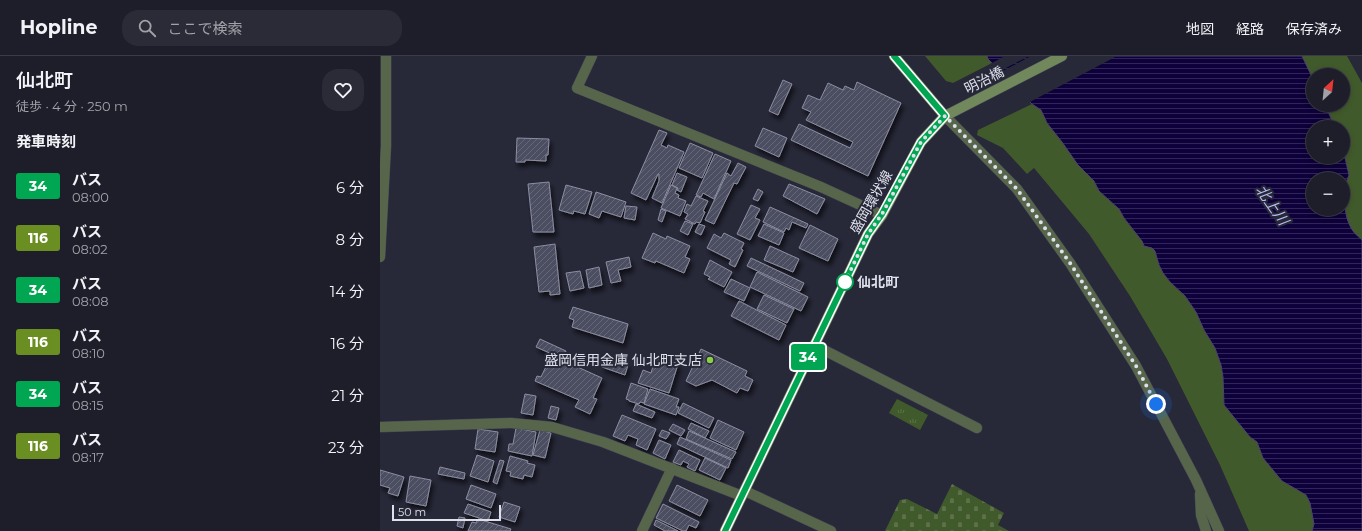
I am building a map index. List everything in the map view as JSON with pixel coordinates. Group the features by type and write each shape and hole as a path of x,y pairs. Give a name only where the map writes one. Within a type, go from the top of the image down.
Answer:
{"main road":[{"path":"894,56 945,116"},
{"name":"明治橋","path":"945,116 1062,56"},
{"name":"盛岡環状線","path":"725,531 868,234 882,214 921,142 945,116"}],"street":[{"path":"380,256 386,146 386,56"},
{"path":"592,56 577,88 821,186 882,214"},
{"path":"945,116 1017,189 1070,263 1136,366 1200,488 1219,531"},
{"path":"814,345 977,428"},
{"path":"380,427 511,423 552,427 603,442 743,493 831,531"},
{"path":"642,531 672,468"},
{"path":"1200,488 1201,515 1206,531"}],"green space":[{"path":"925,56 987,56 992,63 953,83 946,81"},
{"path":"1302,56 1347,56 1362,83 1362,240 1355,234 1346,216 1350,216 1350,172 1348,172 1346,164 1350,164 1350,120 1332,120 1328,112 1350,112 1350,68 1308,68"},
{"path":"1032,104 1041,110 1047,123 1078,165 1094,181 1099,191 1119,209 1144,246 1152,248 1155,251 1163,273 1185,296 1196,312 1204,330 1215,348 1221,365 1224,405 1250,437 1257,442 1263,458 1296,489 1306,495 1310,503 1314,524 1312,531 1249,531 1220,465 1167,359 1130,296 1089,234 1034,168 1027,174 1003,148 977,135 978,130"},
{"path":"897,399 928,415 920,430 889,413"},
{"path":"952,484 1004,513 998,525 1009,531 885,531 900,500 907,499 937,514"}],"water":[{"name":"北上川","path":"987,56 1302,56 1308,68 1306,68 1306,112 1328,112 1332,120 1306,120 1306,164 1346,164 1348,172 1306,172 1306,216 1346,216 1354,232 1362,240 1362,531 1312,531 1314,524 1310,503 1306,495 1282,481 1263,458 1257,442 1250,437 1224,405 1221,365 1215,348 1204,330 1196,312 1185,296 1163,273 1155,251 1152,248 1144,246 1119,209 1099,191 1094,181 1078,165 1047,123 1041,110 1032,104 988,59"}],"pier":[{"path":"1005,56 1029,56 998,72 990,64"},
{"path":"1031,56 1117,56 1028,103 999,73"}],"building":[{"path":"783,80 792,84 778,115 769,111"},
{"path":"857,82 901,103 868,176 791,140 799,124 850,148 853,142 806,120 811,112 802,108 808,95 820,100 828,83 843,90 845,86 854,90"},
{"path":"763,128 787,138 779,157 755,146"},
{"path":"659,130 667,133 661,145 667,148 668,145 684,152 662,203 652,198 659,181 659,174 646,200 631,193"},
{"path":"517,138 549,139 546,161 525,160 525,162 516,162"},
{"path":"690,143 713,153 702,178 679,168"},
{"path":"715,154 731,161 714,199 703,193 701,197 696,195"},
{"path":"738,163 746,167 737,184 734,183 714,224 705,220 727,173 731,176"},
{"path":"677,173 687,177 681,192 677,190 678,188 672,185"},
{"path":"549,182 554,232 533,232 528,184"},
{"path":"789,184 825,199 817,214 783,196"},
{"path":"566,185 592,192 585,214 574,211 573,214 559,210"},
{"path":"671,185 677,188 675,193 679,195 678,198 686,201 680,216 661,208"},
{"path":"758,189 763,192 758,201 753,199"},
{"path":"596,192 626,202 621,217 602,211 599,218 589,214"},
{"path":"696,196 708,201 703,211 705,212 700,223 696,222 695,224 685,219 688,214 684,212 687,204 691,206"},
{"path":"751,205 760,209 755,218 760,220 750,240 737,234"},
{"path":"626,206 637,207 635,220 624,218"},
{"path":"770,207 808,224 806,228 792,222 789,230 786,228 784,232 763,222"},
{"path":"661,209 666,211 662,222 658,220"},
{"path":"685,221 693,224 688,235 680,231"},
{"path":"699,224 705,226 701,235 695,232"},
{"path":"764,224 784,233 779,245 758,236"},
{"path":"810,225 838,239 828,261 799,248"},
{"path":"653,233 666,239 667,236 690,246 685,257 690,259 684,273 656,261 655,263 642,258"},
{"path":"724,233 744,243 741,249 743,250 735,267 729,264 731,260 707,248 714,234 721,238"},
{"path":"555,244 560,294 550,295 550,291 539,292 534,247"},
{"path":"770,246 799,259 793,272 764,260"},
{"path":"629,257 631,267 618,270 621,281 611,283 606,262"},
{"path":"751,258 804,283 800,291 747,266"},
{"path":"710,260 732,272 724,287 708,279 710,277 704,274"},
{"path":"599,267 602,285 589,288 586,270"},
{"path":"580,271 584,288 570,291 566,273"},
{"path":"757,272 808,297 801,311 750,287"},
{"path":"731,279 750,288 744,301 724,292"},
{"path":"764,295 794,309 787,323 757,309"},
{"path":"739,301 786,325 779,340 731,316"},
{"path":"573,307 628,324 623,343 572,327 574,320 569,318"},
{"path":"540,339 566,351 562,360 602,378 593,398 597,399 590,414 575,407 579,400 535,381 537,376 541,377 552,354 536,347"},
{"name":"盛岡信用金庫 仙北町支店","path":"701,349 747,371 745,376 753,380 748,391 740,388 737,393 712,380 696,386 686,381"},
{"path":"605,356 628,365 625,375 602,367"},
{"path":"656,356 678,364 669,393 638,383 643,370 651,373"},
{"path":"631,383 648,389 644,403 640,402 639,404 626,399"},
{"path":"650,389 679,399 676,407 679,407 676,415 644,404"},
{"path":"525,394 536,396 533,415 521,413"},
{"path":"683,403 714,418 709,428 678,413"},
{"path":"636,404 655,412 652,418 633,411"},
{"path":"551,406 559,408 556,420 548,418"},
{"path":"622,415 656,429 647,450 636,445 638,439 628,435 625,441 613,436"},
{"path":"718,420 744,432 736,450 710,438"},
{"path":"691,423 709,431 705,438 688,429"},
{"path":"673,424 685,430 681,436 669,430"},
{"path":"516,428 536,432 532,456 508,451 509,444 513,444"},
{"path":"478,429 498,432 495,452 475,449"},
{"path":"540,430 551,433 545,458 533,455"},
{"path":"662,430 670,433 666,439 659,436"},
{"path":"689,431 736,452 732,459 686,439"},
{"path":"680,437 731,460 728,468 677,444"},
{"path":"659,440 671,445 665,459 653,453"},
{"path":"679,450 700,460 695,471 687,467 689,464 683,461 681,465 673,462"},
{"path":"477,455 494,461 488,482 470,476"},
{"path":"510,456 528,461 527,463 535,465 532,477 524,475 523,479 510,476 511,472 506,471"},
{"path":"705,458 726,468 720,480 699,470"},
{"path":"500,460 504,461 497,484 493,482"},
{"path":"440,467 465,473 464,479 438,474"},
{"path":"380,470 404,477 398,496 388,493 390,488 380,485"},
{"path":"410,476 431,480 426,506 406,502"},
{"path":"471,485 496,494 491,508 466,499"},
{"path":"677,485 708,500 700,516 669,501"},
{"path":"504,502 520,507 515,522 499,517"},
{"path":"468,504 491,512 488,521 464,513"},
{"path":"663,504 699,522 696,528 689,525 686,531 683,531 656,518"},
{"path":"459,517 465,518 463,528 457,526"},
{"path":"478,519 511,529 510,531 468,531 472,522 476,523"},
{"path":"656,520 678,531 665,531 654,525"}],"bus line":[{"name":"34","path":"725,531 868,234 882,214 921,142 945,116 894,56"}],"place":[{"name":"仙北町","path":"845,282"},
{"name":"盛岡信用金庫 仙北町支店","path":"710,360"}],"route":[{"path":"845,282 868,234 882,214 921,142 945,116 1017,189 1070,263 1136,366 1156,404"}]}
